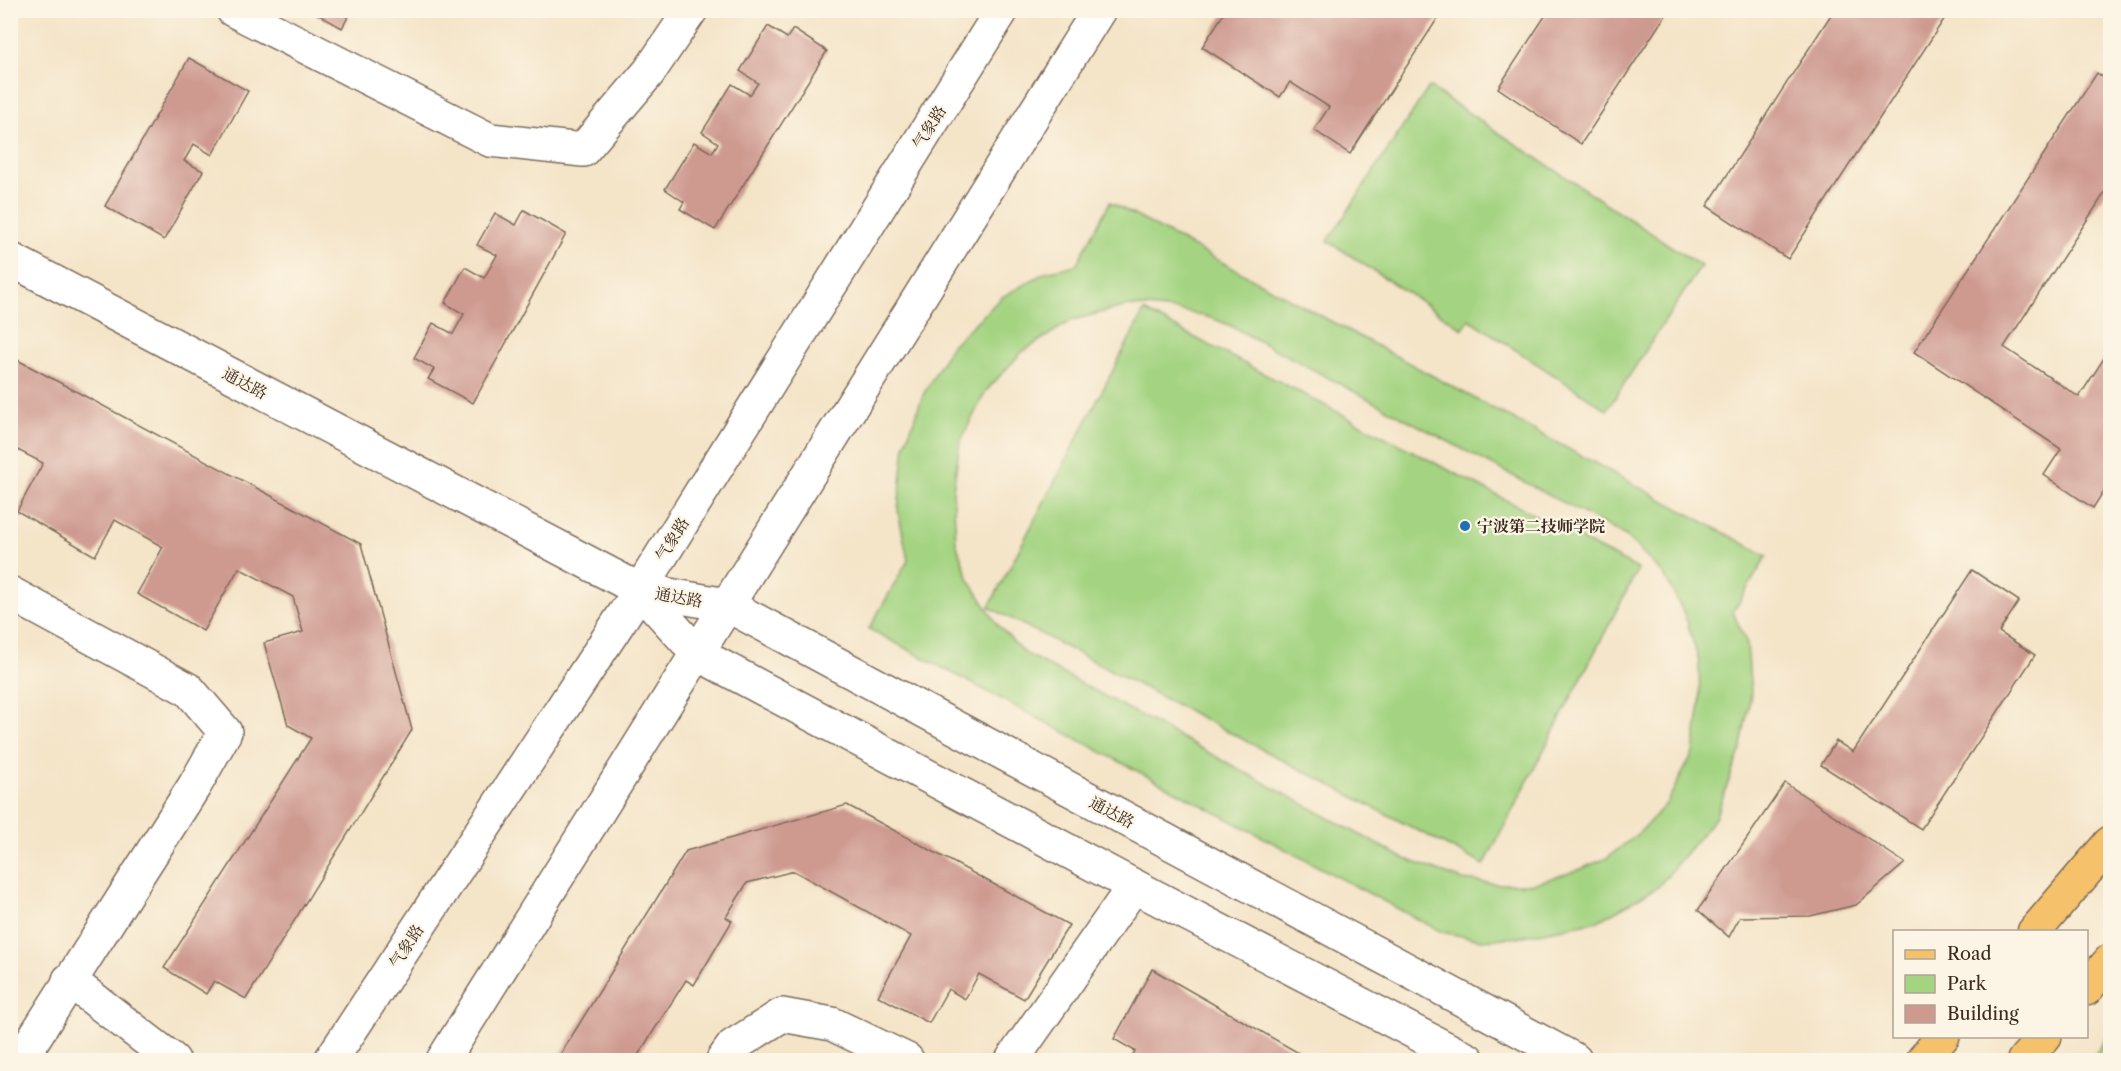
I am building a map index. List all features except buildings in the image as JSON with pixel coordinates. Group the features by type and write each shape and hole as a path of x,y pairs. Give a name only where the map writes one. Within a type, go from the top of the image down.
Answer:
{"main road":[{"path":"2036,930 2110,843"},
{"path":"2088,987 2110,961"},
{"path":"1923,1060 1941,1038"},
{"path":"2024,1060 2043,1038"}],"street":[{"path":"233,10 490,140 584,150 649,72 690,10"},
{"name":"气象路","path":"331,1060 640,590 1002,10"},
{"path":"443,1060 1099,10"},
{"name":"通达路","path":"10,259 640,590 728,606 1575,1060"},
{"name":"通达路","path":"640,590 698,654 1134,886 1468,1060"},
{"path":"10,593 189,690 225,732 195,785 20,1060"},
{"path":"1012,1060 1134,886"},
{"path":"69,980 173,1060"},
{"path":"723,1060 733,1046 782,1014 832,1024 906,1060"}],"green space":[{"path":"1429,87 1701,266 1607,410 1469,319 1463,329 1328,241"},
{"path":"1110,202 1767,556 1733,612 1747,644 1751,694 1740,751 1715,818 1658,887 1598,921 1519,937 1482,940 1442,932 869,629 908,560 898,510 905,445 923,395 951,346 1002,297 1046,272 1076,265","holes":["1127,306 1191,313 1229,325 1626,536 1664,575 1685,615 1699,661 1700,704 1693,753 1666,804 1640,832 1607,858 1576,871 1532,884 1498,884 1463,880 1403,858 1023,652 997,624 969,580 956,543 953,490 960,442 986,391 1022,352 1072,320"]},
{"path":"1144,311 1638,569 1484,865 989,607"},
{"path":"2110,1033 2110,1060 2091,1060"}],"place":[{"name":"宁波第二技师学院","path":"1465,526"}]}
